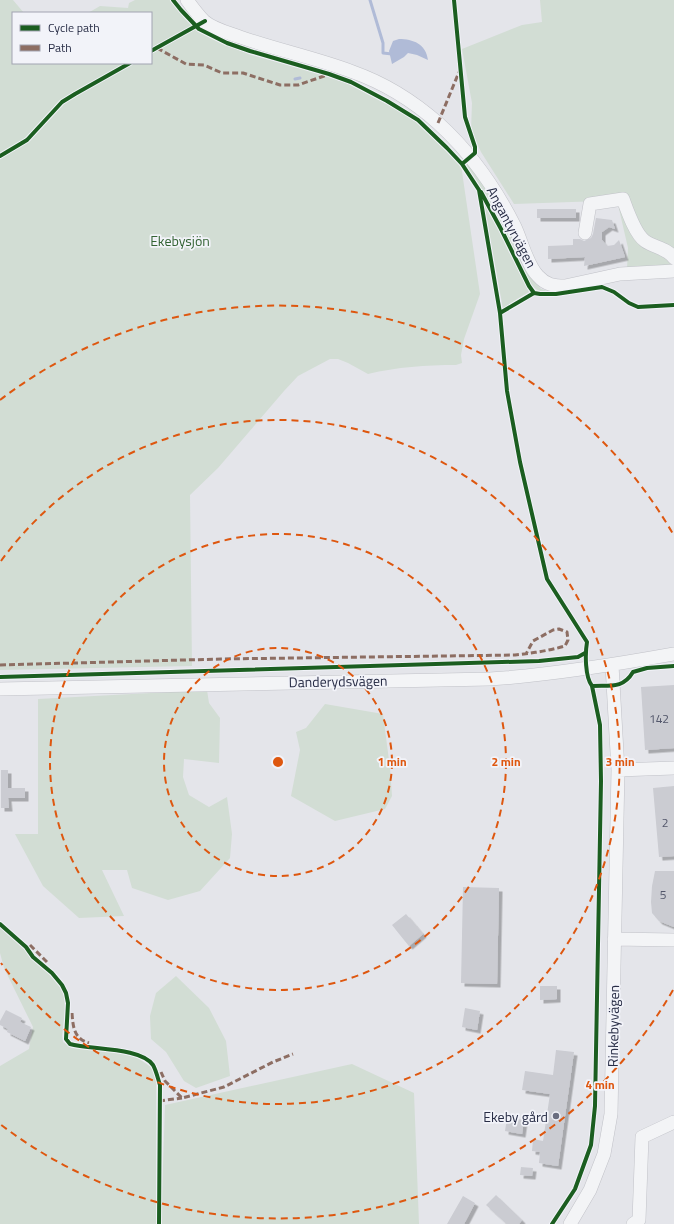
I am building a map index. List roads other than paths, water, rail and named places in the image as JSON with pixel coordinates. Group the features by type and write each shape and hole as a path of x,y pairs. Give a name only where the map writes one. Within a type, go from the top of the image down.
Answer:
{"street":[{"name":"Angantyrvägen","path":"187,0 205,21 216,28 269,47 321,61 379,82 406,99 438,123 470,158 493,188 515,228 537,275 546,283 557,286 565,286 620,274 674,271"},
{"path":"585,233 590,204 623,199 631,221 644,240 670,252 674,258"},
{"name":"Danderydsvägen","path":"0,689 490,679 549,674 674,654"},
{"name":"Rinkebyvägen","path":"570,1224 590,1190 604,1154 611,1114 618,770 612,665"},
{"path":"618,770 674,768"},
{"path":"614,939 674,940"},
{"path":"633,1224 639,1220 642,1137 674,1122"}],"water":[{"path":"399,39 414,41 422,46 428,60 408,53 392,64 389,51 393,41"}],"waterway":[{"path":"370,0 383,43 383,53 392,54"},
{"path":"295,79 300,78"}],"place":[{"name":"Ekeby gård","path":"556,1116"}],"park label":[{"name":"Ekebysjön","path":"180,240"}]}
